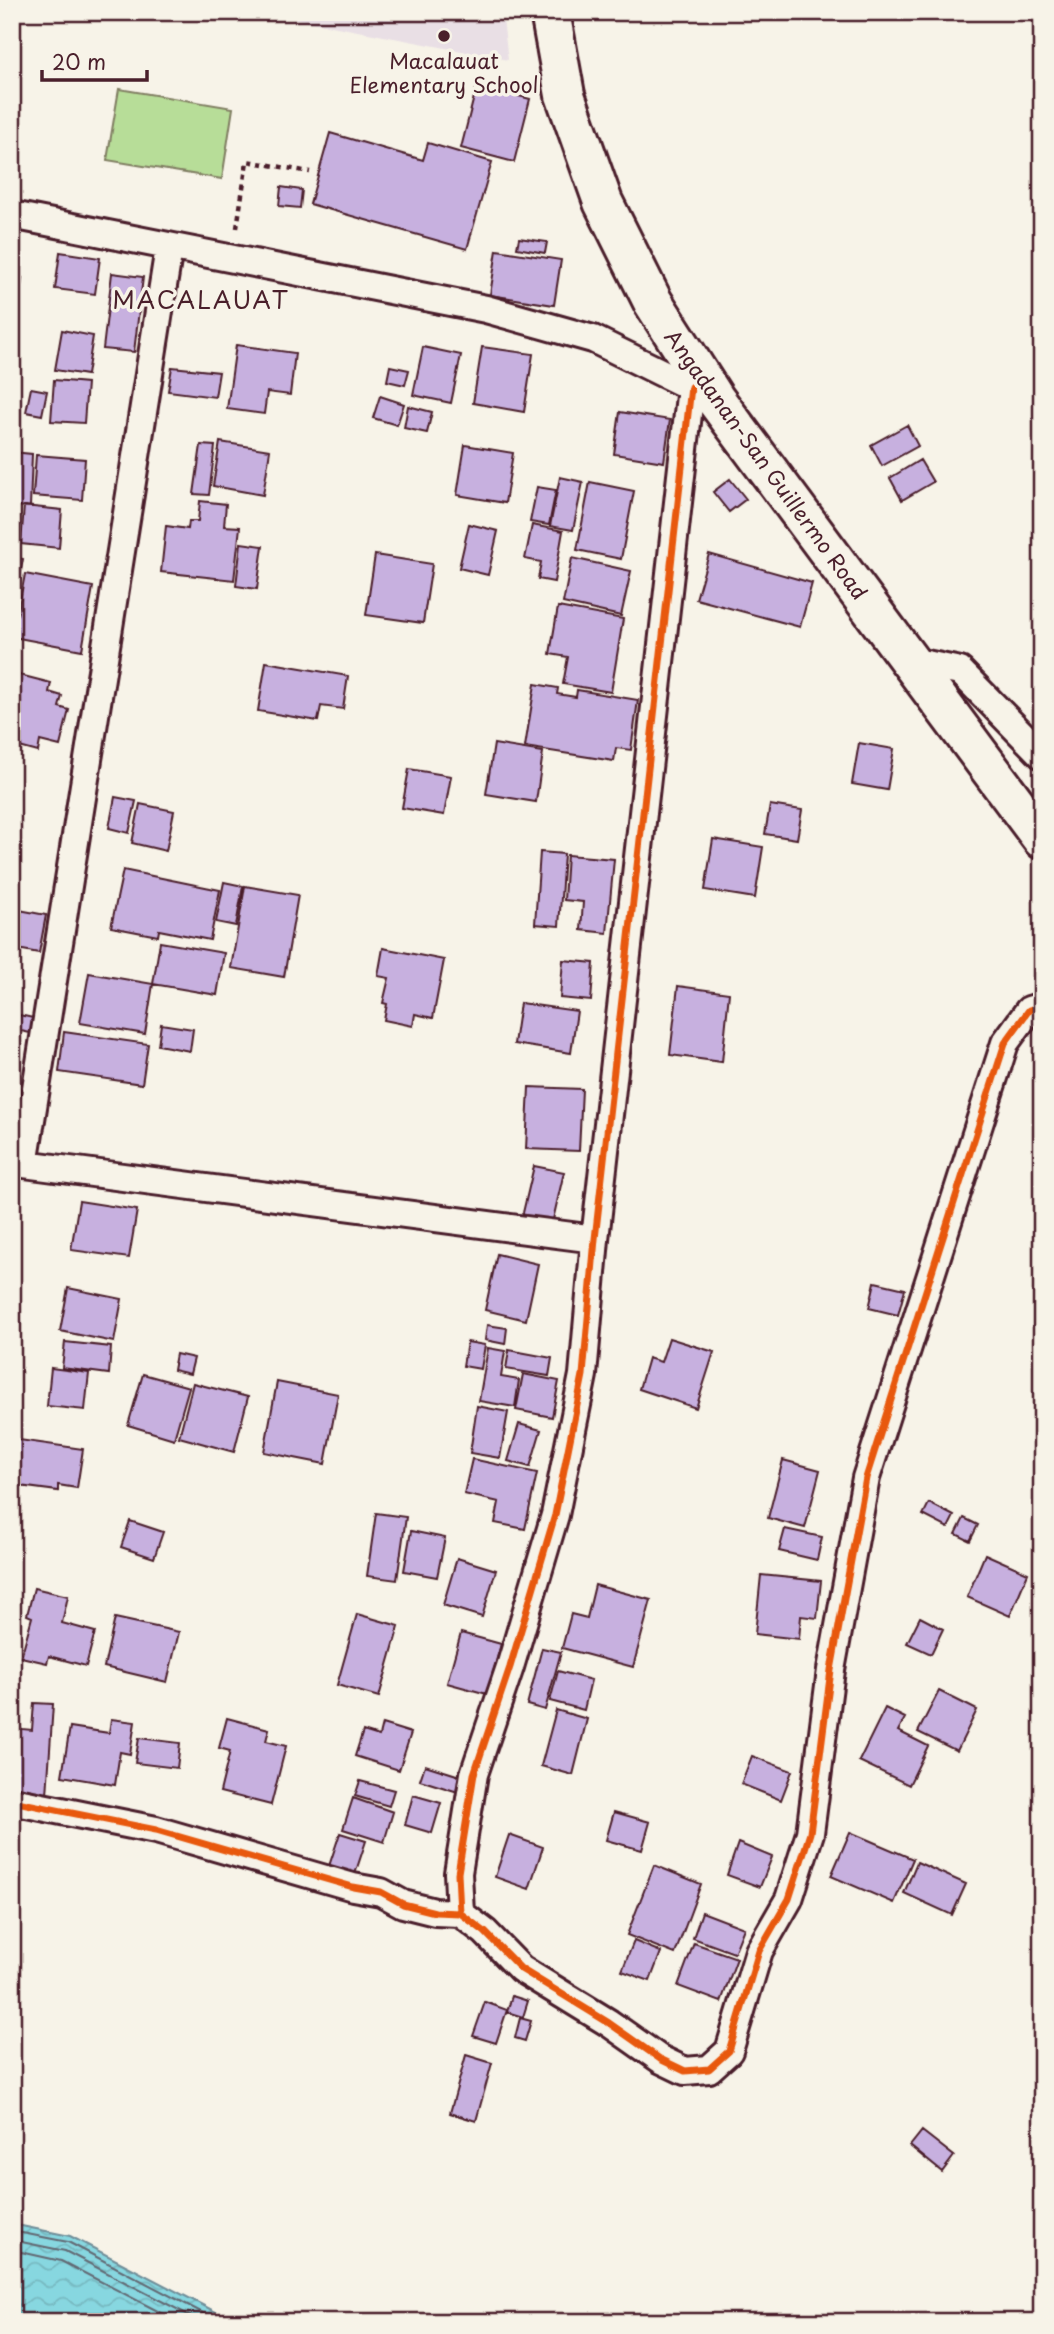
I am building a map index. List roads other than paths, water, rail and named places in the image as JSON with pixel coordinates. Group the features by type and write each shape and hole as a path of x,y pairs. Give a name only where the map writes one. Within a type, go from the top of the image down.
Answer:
{"main road":[{"name":"Angadanan-San Guillermo Road","path":"550,12 565,94 603,202 703,393 1042,839"}],"street":[{"path":"12,215 486,309 593,339 703,393 595,1239 583,1375 558,1502 510,1667 474,1774 458,1873 460,1913"},
{"path":"169,248 18,1172 595,1239"},
{"path":"913,666 926,664 960,671 1042,755"},
{"path":"12,1801 156,1830 354,1887 381,1892 403,1904 435,1912 460,1913 485,1932 521,1969 673,2065 685,2071 709,2069 729,2051 759,1951 789,1899 810,1833 831,1670 866,1478 1005,1043 1029,1010 1042,1006"}],"water":[{"path":"12,2224 70,2236 235,2322 12,2322"}],"place":[{"name":"Macalauat Elementary School","path":"444,36"}],"district":[{"name":"MACALAUAT","path":"201,299"}]}
